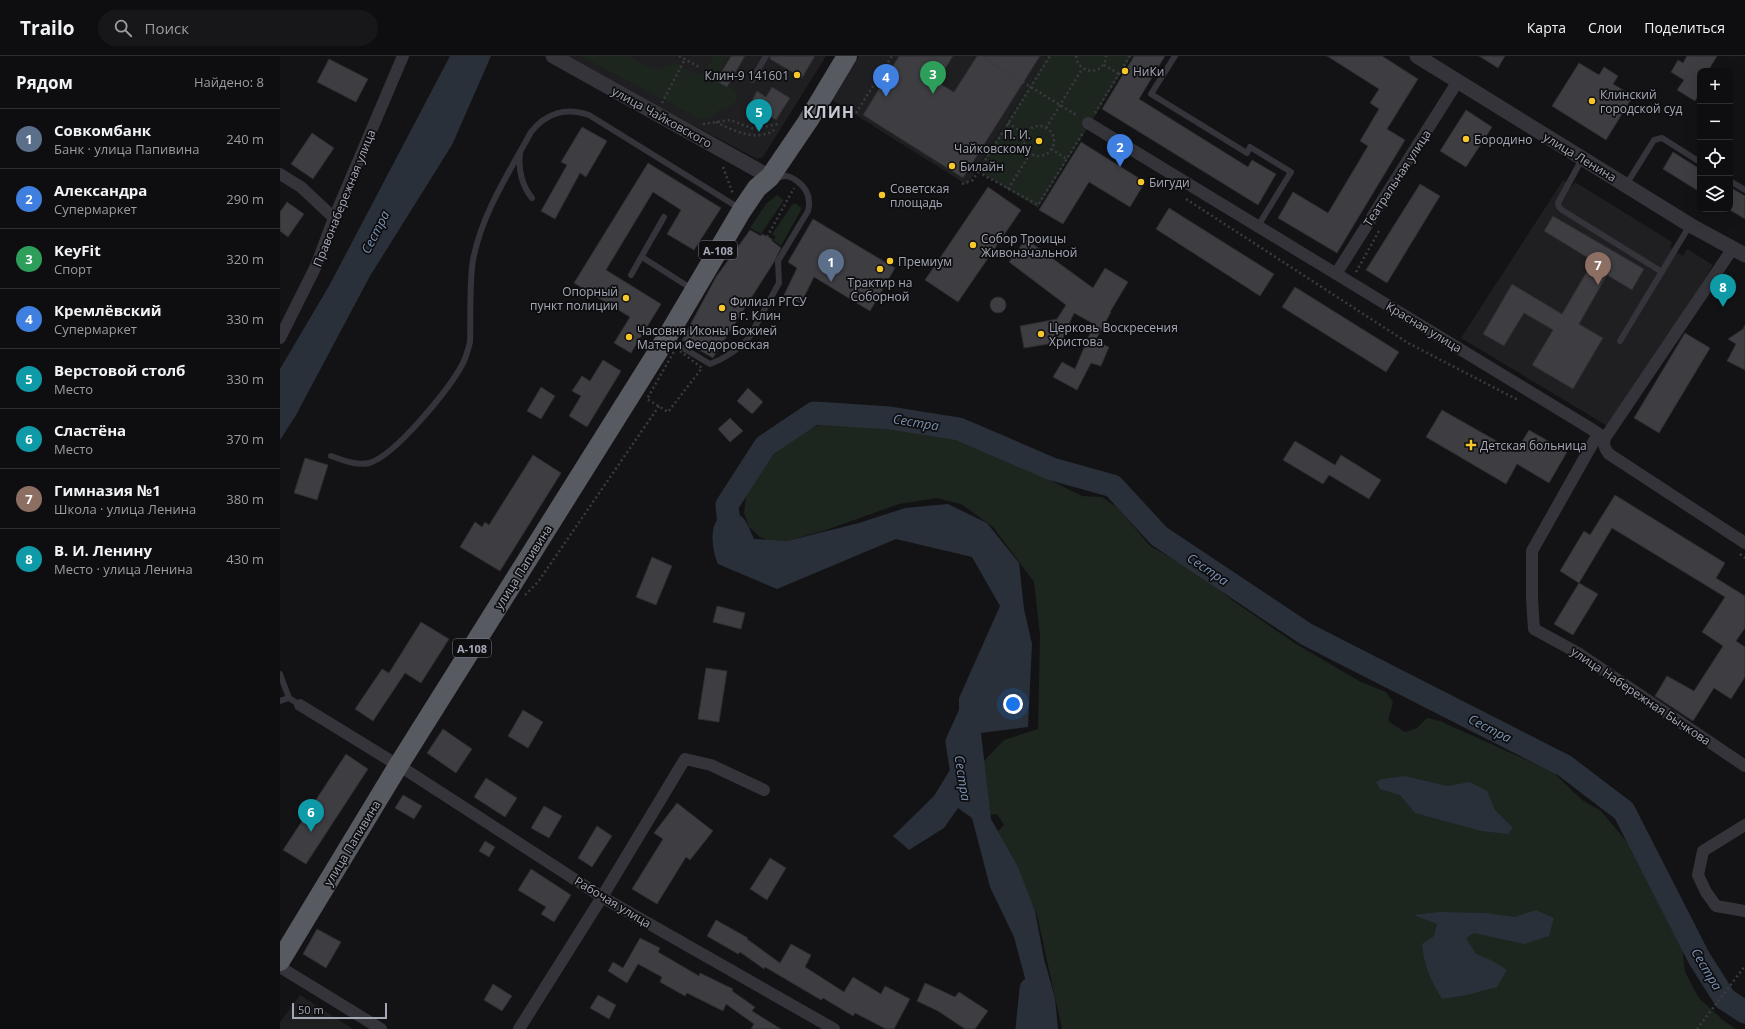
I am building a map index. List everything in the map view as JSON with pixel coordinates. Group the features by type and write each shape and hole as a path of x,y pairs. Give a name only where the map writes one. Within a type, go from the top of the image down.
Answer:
{"highway":[{"name":"А-108","path":"770,177 808,121 847,56"},
{"name":"улица Папивина","path":"280,961 398,766 666,337 693,290 735,206 770,177"}],"street":[{"name":"Правонабережная улица","path":"280,338 316,266 334,218 403,56"},
{"name":"улица Чайковского","path":"553,56 770,177"},
{"name":"улица Ленина","path":"1416,56 1690,225 1739,252"},
{"name":"Театральная улица","path":"1336,274 1458,81"},
{"name":"Красная улица","path":"1086,127 1258,226 1602,436"},
{"path":"280,174 301,186 334,218"},
{"path":"1739,252 1602,436 1609,454 1741,547"},
{"name":"улица Набережная Бычкова","path":"1602,436 1532,551 1532,599 1534,630 1578,653 1745,766"},
{"name":"Рабочая улица","path":"300,705 602,897 834,1029"},
{"path":"519,1029 602,897 685,759 711,765 764,790"},
{"path":"1745,825 1703,851 1698,875 1706,892 1716,906 1745,911"},
{"path":"280,967 381,1029"}],"lane":[{"path":"752,80 766,56"},
{"path":"1175,56 1151,94 1247,153 1250,147 1291,172 1258,226"},
{"path":"330,456 360,465 371,463 381,457 411,431 441,396 461,367 467,355 470,342 473,266 477,246 494,201 521,150 531,132 546,118 561,112 579,111 600,120 735,206"},
{"path":"1626,185 1654,140 1662,138 1697,160"},
{"path":"521,150 520,160 522,176 532,198"},
{"path":"1582,159 1558,203 1558,207 1662,272"},
{"path":"666,337 710,364 716,362 745,342 779,283 778,261 808,212 809,197 803,186 798,181 791,177 784,176 779,178 770,177"},
{"path":"1733,182 1745,190"},
{"path":"631,275 664,218"},
{"path":"1620,341 1690,225"},
{"path":"642,257 693,290"},
{"path":"280,674 289,698 300,705"},
{"path":"280,701 289,698"}],"path":[{"path":"679,56 699,67"},
{"path":"856,113 892,56"},
{"path":"980,56 1060,105 1086,127 1090,136"},
{"path":"962,184 973,180 1050,56"},
{"path":"1076,56 1078,65 1082,69 1093,71 1099,69 1104,64 1106,56"},
{"path":"978,172 1038,205 1130,56"},
{"path":"662,103 685,59"},
{"path":"1104,64 1119,74"},
{"path":"1046,128 1082,69"},
{"path":"701,124 730,120 754,129 778,124"},
{"path":"716,122 750,136 765,135 774,130"},
{"path":"1008,123 1025,134"},
{"path":"1034,126 1046,128 1053,137 1054,144 1051,150 1047,154 1041,156 1030,154 1024,145 1025,134 1034,126"},
{"path":"1051,150 1067,159"},
{"path":"1008,189 1030,154"},
{"path":"722,165 734,193 735,206"},
{"path":"767,237 798,181"},
{"path":"1184,197 1408,343 1519,401"},
{"path":"676,348 702,368 668,412 659,406 647,399 676,348"},
{"path":"522,598 538,582 659,406"},
{"path":"1741,547 1745,558"},
{"path":"1698,1028 1745,966"}],"shaded area":[{"path":"563,56 826,56 763,157 757,159"},
{"path":"581,56 628,56 649,67 658,69 675,63 696,74 702,75 714,56 728,56 716,78 736,91 737,101 727,108 717,111 711,118 698,118"},
{"path":"859,56 1047,56 967,185 832,100"},
{"path":"1047,56 1132,56 1038,208 977,170"},
{"path":"1563,180 1572,186 1575,182 1672,242 1670,248 1683,256 1687,249 1713,265 1689,305 1609,427 1461,338"},
{"path":"777,195 784,200 761,234 750,228 766,204"},
{"path":"795,203 802,208 781,246 773,240 776,237 772,234 792,205"},
{"path":"852,420 914,427 964,438 1082,496 1102,497 1119,509 1150,546 1195,571 1232,600 1296,644 1361,682 1386,692 1393,702 1388,721 1405,732 1417,728 1427,718 1440,721 1553,772 1582,800 1601,811 1627,842 1682,946 1685,972 1699,998 1724,1021 1736,1029 1062,1029 1037,915 1017,870 996,833 1004,825 997,814 983,816 980,765 1004,740 1038,729 1040,635 1034,582 993,527 961,504 937,498 899,504 826,530 787,541 771,542 760,537 749,527 744,513 747,490 767,461 787,442 810,428 833,421"},
{"path":"300,995 353,1029 280,1029 280,1022"}],"water":[{"path":"450,56 491,56 452,145 370,276 296,415 280,440 280,369 329,286"},
{"path":"948,504 987,523 1019,563 1024,609 1032,644 1028,727 981,733 991,819 1018,867 1035,911 1044,959 1055,998 1058,1029 1027,1029 1026,982 1014,937 990,887 972,818 958,808 944,828 909,850 893,836 934,796 959,755 959,698 1000,606 972,557 896,539 777,589 718,564 714,550 714,525 723,515 731,513 739,515 744,519 754,539 787,541 859,523 905,508"},
{"path":"1405,776 1447,786 1470,782 1487,791 1495,810 1513,828 1508,834 1481,831 1415,813 1400,795 1380,789 1376,782 1382,779"},
{"path":"1536,910 1554,918 1549,936 1524,944 1474,933 1466,938 1476,954 1491,960 1507,970 1497,987 1467,995 1442,999 1429,973 1424,959 1422,944 1434,936 1437,924 1414,915 1439,912 1485,913 1515,917"}],"building":[{"path":"731,56 745,56 727,87 716,81"},
{"path":"770,56 815,56 802,78 770,59"},
{"path":"899,56 953,56 937,82 954,92 977,56 1040,56 963,178 863,115"},
{"path":"1134,56 1165,56 1139,99 1248,167 1252,160 1276,174 1258,205 1102,109"},
{"path":"1327,56 1382,56 1418,79 1387,129 1405,140 1337,253 1278,218 1293,192 1328,213 1368,146 1360,141 1379,109 1370,103 1379,89"},
{"path":"1479,56 1505,56 1498,68"},
{"path":"1687,56 1717,56 1710,68 1697,68 1697,97 1695,101 1677,90 1684,80 1671,72 1678,60 1683,63"},
{"path":"329,59 368,79 356,102 317,82"},
{"name":"Клинский городской суд","path":"1579,63 1599,75 1604,67 1618,76 1613,84 1633,96 1606,140 1552,106"},
{"path":"772,87 790,98 776,120 750,104 757,91 766,97"},
{"name":"Бородино","path":"1466,110 1492,127 1466,167 1440,151"},
{"path":"582,127 607,141 586,177 580,173 555,219 541,211 567,165 561,162"},
{"path":"312,133 334,148 313,179 291,164"},
{"path":"1081,142 1145,182 1130,207 1089,182 1063,224 1039,210"},
{"path":"1673,152 1697,167 1697,190 1663,169"},
{"path":"648,163 721,208 694,250 667,234 681,210 653,192 606,270 661,304 631,353 614,343 630,317 574,283"},
{"path":"1420,184 1440,196 1387,283 1366,270"},
{"name":"Собор Троицы Живоначальной","path":"988,187 1021,210 958,302 925,280"},
{"path":"1733,189 1745,196 1745,219 1733,212"},
{"path":"287,202 304,214 288,237 280,231 280,212"},
{"path":"1169,208 1274,274 1260,296 1156,229"},
{"path":"1553,216 1644,269 1632,290 1607,275 1579,324 1603,338 1573,389 1532,365 1553,330 1524,313 1504,346 1483,334 1512,284 1562,314 1593,261 1544,231"},
{"path":"813,219 895,268 870,311 814,277 801,303 784,295 797,268 788,262"},
{"name":"Филиал РГСУ в г. Клин","path":"750,230 761,236 762,234 772,239 772,241 781,248 774,262 713,358 682,340 716,277"},
{"path":"1026,239 1093,288 1105,268 1128,282 1095,341 1109,347 1101,366 1091,363 1077,390 1053,377 1062,362 1075,369 1094,324 1074,313 1061,342 1024,348 1020,326 1057,319 1066,305 1009,262"},
{"path":"1295,287 1399,352 1386,372 1282,307"},
{"path":"998,297 1004,299 1006,305 1004,311 998,313 992,311 990,305 992,299"},
{"path":"1745,325 1745,370 1727,361 1736,344 1728,339 1743,329"},
{"path":"1685,333 1710,348 1659,433 1634,418"},
{"path":"603,360 621,371 587,427 569,416 581,396 572,391 582,376 590,381"},
{"path":"541,387 555,396 541,419 527,411"},
{"path":"748,388 763,402 752,414 737,401"},
{"name":"Детская больница","path":"1442,410 1516,452 1529,430 1567,452 1549,483 1517,464 1506,484 1426,437"},
{"path":"730,418 743,431 730,442 718,429"},
{"path":"1295,441 1335,465 1341,455 1381,480 1369,499 1329,475 1323,484 1283,460"},
{"path":"533,455 561,473 500,571 460,547 475,522 482,527 485,522 489,525"},
{"path":"305,458 328,465 317,500 294,493"},
{"path":"1615,495 1725,563 1716,578 1745,596 1745,628 1736,641 1745,647 1745,677 1731,699 1714,688 1693,721 1655,696 1667,676 1694,691 1723,646 1702,632 1725,597 1612,528 1579,583 1560,571 1584,531 1590,535"},
{"path":"652,557 672,566 656,605 636,597"},
{"path":"1579,583 1598,594 1573,635 1554,624"},
{"path":"717,606 745,613 741,629 713,622"},
{"path":"421,622 449,639 421,683 405,673 373,721 355,709 382,669 389,673"},
{"path":"706,668 727,671 719,722 698,719"},
{"path":"523,710 543,722 528,748 508,736"},
{"path":"443,729 472,749 456,773 427,753"},
{"path":"346,754 368,769 306,864 283,850"},
{"path":"486,778 517,798 505,817 474,797"},
{"path":"403,795 422,806 414,819 395,808"},
{"path":"677,803 713,831 690,860 686,857 657,904 632,889 663,839 654,833"},
{"path":"544,806 562,816 549,838 531,828"},
{"path":"597,826 612,836 592,867 578,858"},
{"path":"485,841 495,847 489,857 479,851"},
{"path":"770,858 786,868 767,900 750,889"},
{"path":"531,869 571,895 554,922 541,914 546,907 518,890"},
{"path":"716,920 748,938 747,939 780,963 791,944 811,955 805,967 844,992 853,977 881,994 885,986 910,999 894,1029 886,1029 855,1013 853,1016 823,998 821,1000 765,967 764,969 740,952 738,954 707,936"},
{"path":"317,929 341,942 326,968 303,954"},
{"path":"640,938 660,948 658,952 699,976 700,973 733,989 732,991 755,1007 752,1011 781,1029 751,1029 754,1024 726,1004 723,1011 687,993 685,996 660,982 662,977 638,964 627,983 608,971 613,962 623,968"},
{"path":"925,983 955,997 959,992 988,1011 975,1029 965,1029 938,1011 917,1001"},
{"path":"493,984 512,996 502,1011 484,1000"},
{"path":"598,995 616,1005 609,1019 590,1008"}],"waterway":[{"name":"Сестра","path":"731,545 727,505 765,446 814,413 890,418 959,429 1052,469 1113,486 1159,536 1306,634 1565,766 1624,811 1699,958 1725,999 1745,1012"},
{"name":"Сестра","path":"964,786 957,742 972,709"},
{"name":"Сестра","path":"1027,1029 1031,989"}],"place":[{"name":"НиКи","path":"1125,71"},
{"name":"Клин-9 141601","path":"797,75"},
{"name":"KeyFit","path":"933,94"},
{"name":"Кремлёвский","path":"886,97"},
{"name":"Клинский городской суд","path":"1592,101"},
{"name":"Верстовой столб","path":"759,132"},
{"name":"Бородино","path":"1466,139"},
{"name":"П. И. Чайковскому","path":"1039,141"},
{"name":"Билайн","path":"952,166"},
{"name":"Александра","path":"1120,167"},
{"name":"Бигуди","path":"1141,182"},
{"name":"Советская площадь","path":"882,195"},
{"name":"Собор Троицы Живоначальной","path":"973,245"},
{"name":"Премиум","path":"890,261"},
{"name":"Трактир на Соборной","path":"880,269"},
{"name":"Совкомбанк","path":"831,282"},
{"name":"Гимназия №1","path":"1598,285"},
{"name":"Опорный пункт полиции","path":"626,298"},
{"name":"В. И. Ленину","path":"1723,307"},
{"name":"Филиал РГСУ в г. Клин","path":"722,308"},
{"name":"Церковь Воскресения Христова","path":"1041,334"},
{"name":"Часовня Иконы Божией Матери Феодоровская","path":"629,337"},
{"name":"Детская больница","path":"1471,445"},
{"name":"Сластёна","path":"311,832"}],"district":[{"name":"КЛИН","path":"829,112"}]}
